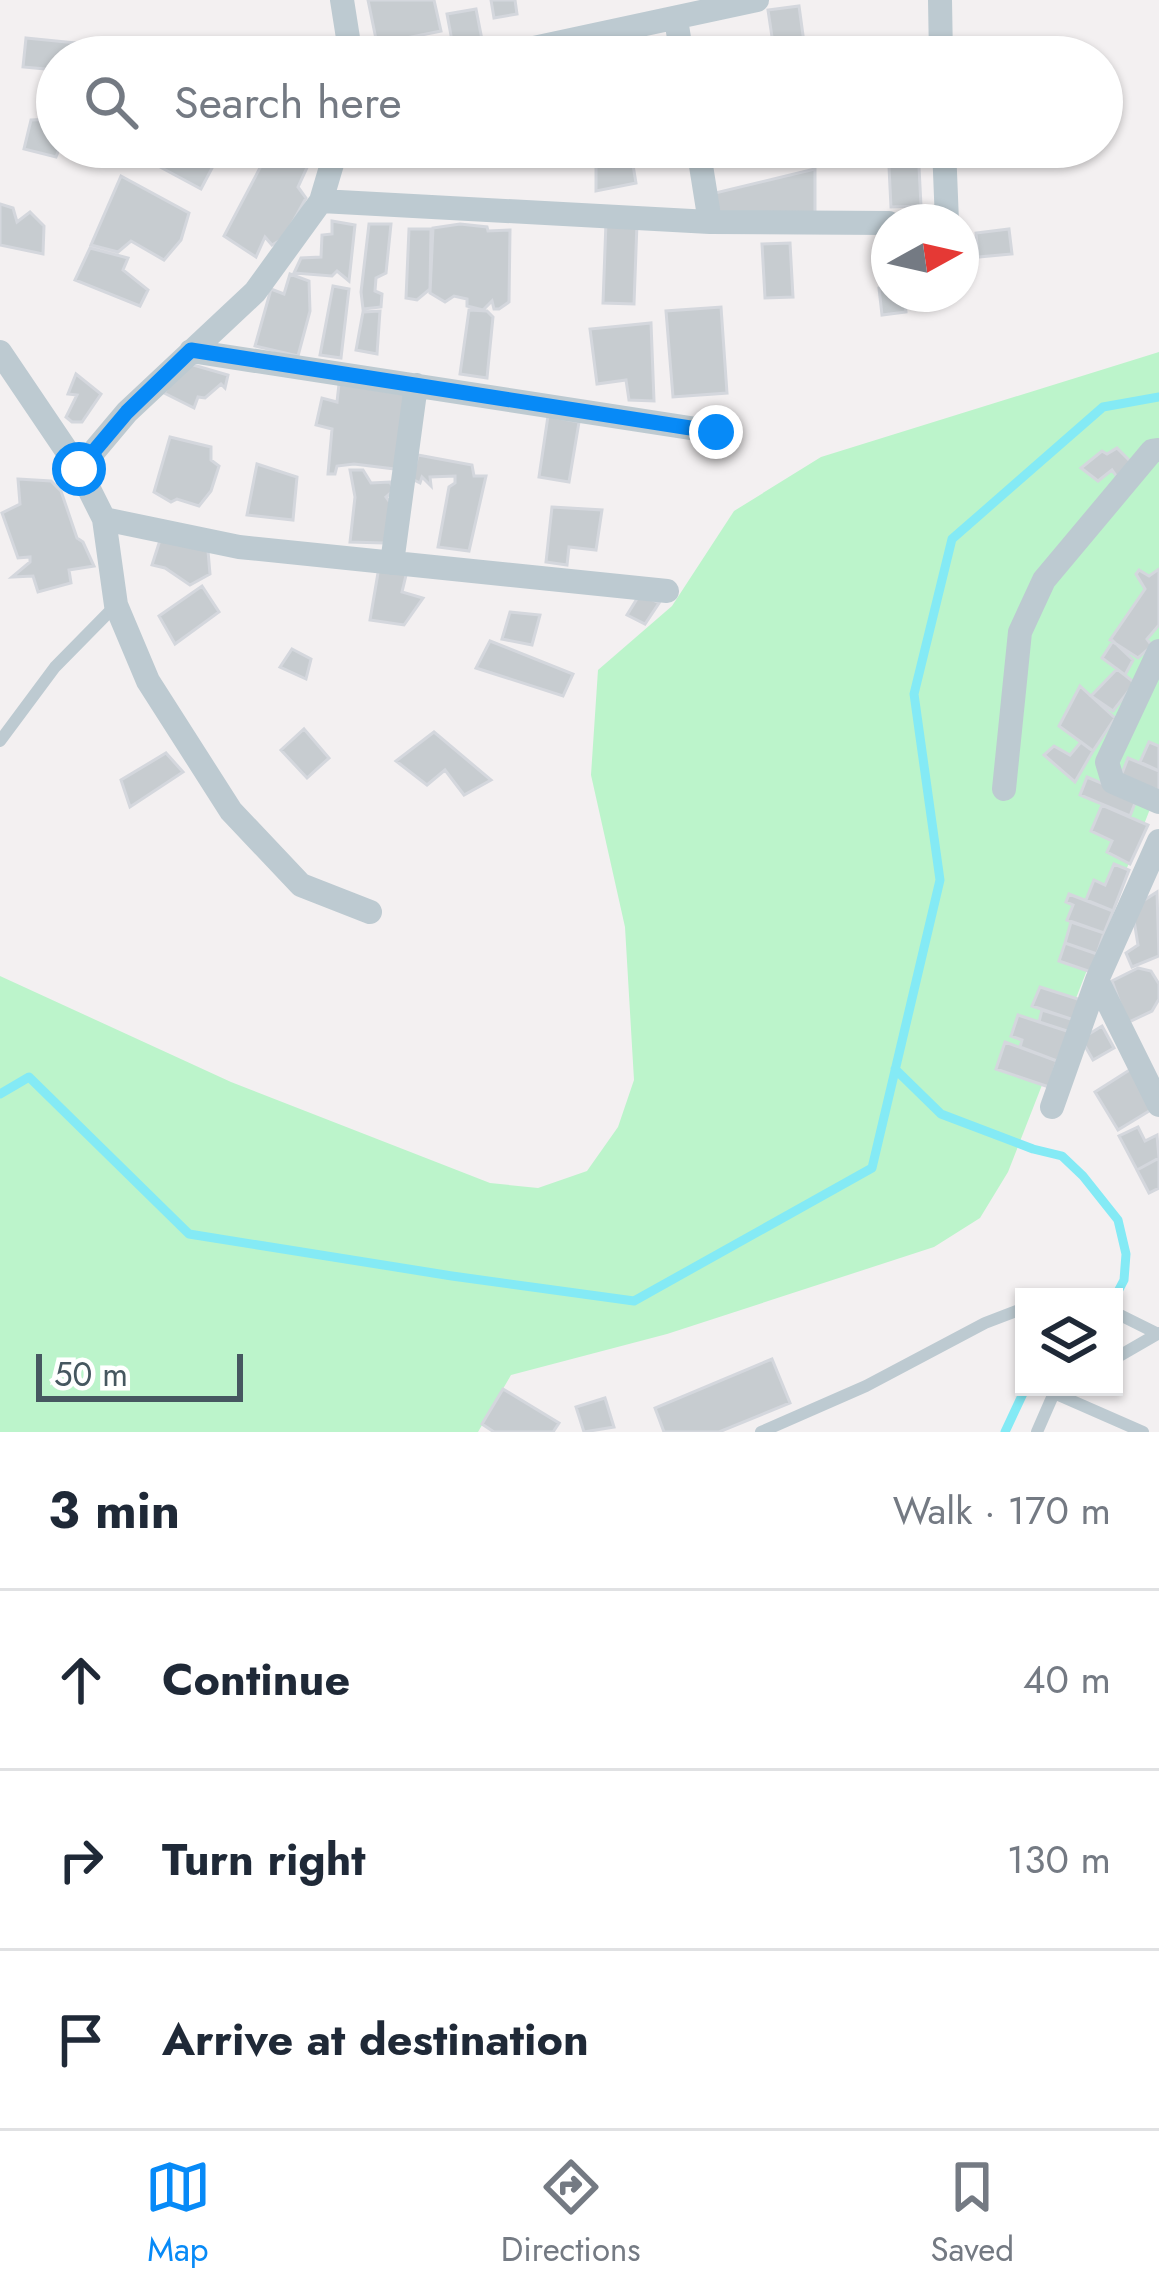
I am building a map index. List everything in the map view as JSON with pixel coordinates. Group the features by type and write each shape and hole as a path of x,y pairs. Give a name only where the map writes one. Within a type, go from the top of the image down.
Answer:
{"street":[{"path":"342,0 348,36"},
{"path":"596,36 757,0"},
{"path":"940,0 941,36"},
{"path":"676,20 679,36"},
{"path":"79,469 127,412 255,292 321,201 331,168"},
{"path":"701,168 710,222"},
{"path":"945,168 946,204"},
{"path":"321,201 710,222 871,223"},
{"path":"191,350 716,432"},
{"path":"0,352 79,469 104,520 116,605 148,681 231,811 301,885 370,911"},
{"path":"392,563 416,385"},
{"path":"1004,789 1020,632 1044,580 1152,451 1159,450"},
{"path":"104,520 239,547 667,591"},
{"path":"1159,651 1107,763 1113,782 1159,802"},
{"path":"1052,1107 1097,980 1158,844"},
{"path":"1097,980 1159,1106"}],"lane":[{"path":"0,742 55,667 116,605"},
{"path":"760,1432 866,1386 1015,1311"},
{"path":"1123,1316 1158,1334"},
{"path":"1123,1354 1158,1334"},
{"path":"1037,1432 1056,1396"},
{"path":"1071,1396 1143,1432"}],"green space":[{"path":"1159,352 1159,786 1008,1172 980,1218 934,1247 667,1334 511,1375 478,1432 0,1432 0,976 231,1082 490,1183 538,1188 587,1171 618,1127 634,1080 625,927 591,775 598,670 672,606 734,511 821,457"}],"building":[{"path":"368,0 434,0 441,31 375,36"},
{"path":"491,0 515,0 517,14 494,18"},
{"path":"799,6 803,36 772,36 768,10"},
{"path":"476,9 481,36 451,36 447,14"},
{"path":"26,38 36,39 36,68 23,67"},
{"path":"31,120 36,120 36,152 24,149"},
{"path":"162,168 212,168 201,189"},
{"path":"260,168 307,168 298,187 306,198 284,238 272,245 265,237 256,257 224,236"},
{"path":"596,168 634,168 636,183 596,191"},
{"path":"889,168 919,168 921,204 891,204"},
{"path":"815,169 815,214 718,213 711,194"},
{"path":"121,176 189,213 181,240 164,260 131,241 118,252 91,245"},
{"path":"0,204 13,208 17,222 30,212 44,226 43,254 0,245"},
{"path":"332,221 355,225 349,281 337,271 332,276 294,273 301,258 321,257 322,235 332,234"},
{"path":"606,222 637,223 634,304 603,303"},
{"path":"369,224 391,224 386,273 376,278 381,307 363,309 361,292"},
{"path":"487,227 488,231 510,230 509,302 499,309 494,309 492,301 483,310 467,306 467,299 454,296 445,302 430,293 433,228"},
{"path":"409,229 431,229 430,289 417,300 406,298"},
{"path":"1009,229 1012,254 979,257 979,233"},
{"path":"790,243 793,297 765,298 762,244"},
{"path":"90,248 128,258 123,270 148,290 140,306 75,280"},
{"path":"290,274 309,281 310,311 298,356 255,346 271,289 284,294"},
{"path":"333,286 349,289 341,358 320,355"},
{"path":"721,307 727,393 673,397 666,311"},
{"path":"469,310 487,311 493,317 487,378 460,374"},
{"path":"380,311 377,354 356,350 363,312"},
{"path":"651,323 654,401 629,400 626,380 597,384 590,329"},
{"path":"183,362 228,375 225,388 221,384 205,398 198,397 194,408 164,393"},
{"path":"76,374 101,394 82,422 66,417 77,395 68,394"},
{"path":"339,384 406,394 395,469 354,464 337,466 335,474 328,474 332,429 316,425 322,398 337,402"},
{"path":"548,416 579,422 569,482 539,477"},
{"path":"170,437 211,447 211,460 219,466 211,491 199,506 177,499 171,502 154,492"},
{"path":"1117,448 1131,462 1117,477 1112,470 1098,481 1081,468 1102,451 1107,454"},
{"path":"418,455 472,465 474,476 486,476 469,551 438,547 455,476 430,477 431,486 422,477 420,483 412,479"},
{"path":"257,464 297,477 293,520 247,515"},
{"path":"350,470 363,470 371,483 390,482 394,490 386,497 395,509 384,543 350,542 355,497"},
{"path":"18,479 51,481 61,491 77,538 94,566 69,570 71,583 38,592 33,576 12,577 30,562 30,557 18,558 2,513 20,504"},
{"path":"552,507 602,510 596,550 569,547 567,565 546,562"},
{"path":"161,537 208,551 210,574 190,585 152,565"},
{"path":"379,567 407,571 402,592 423,598 404,625 370,620"},
{"path":"1159,569 1159,625 1147,639 1152,646 1138,658 1110,640 1145,589 1136,574 1139,570 1149,576"},
{"path":"202,586 219,612 175,644 159,616"},
{"path":"640,594 659,603 645,624 627,615"},
{"path":"510,612 540,615 532,645 502,639"},
{"path":"490,641 573,674 563,696 476,668"},
{"path":"1113,641 1133,660 1125,675 1102,658"},
{"path":"292,649 311,659 306,679 280,667"},
{"path":"1117,669 1135,683 1113,711 1091,696"},
{"path":"1080,686 1115,718 1093,751 1059,726"},
{"path":"304,729 329,758 307,778 281,750"},
{"path":"434,732 491,780 464,795 445,770 427,785 396,761"},
{"path":"1081,742 1093,751 1075,782 1044,755 1054,746 1070,755"},
{"path":"1149,742 1159,746 1159,771 1140,762"},
{"path":"166,753 183,772 130,807 121,780"},
{"path":"1128,758 1159,771 1159,790 1119,781"},
{"path":"1087,777 1137,798 1130,816 1080,795"},
{"path":"1102,805 1148,825 1130,864 1107,852 1112,841 1091,831"},
{"path":"1114,864 1129,870 1113,911 1086,900 1094,880 1105,885"},
{"path":"1157,892 1159,956 1132,967 1126,953 1138,945 1132,908"},
{"path":"1069,894 1113,911 1104,933 1067,920 1073,905 1066,902"},
{"path":"1071,922 1104,933 1097,954 1065,943"},
{"path":"1065,943 1097,954 1091,972 1059,961"},
{"path":"1138,968 1151,971 1159,984 1159,999 1152,1011 1127,1023 1112,981"},
{"path":"1040,987 1081,1000 1074,1020 1032,1006"},
{"path":"1042,1010 1074,1020 1070,1032 1039,1022"},
{"path":"1018,1015 1070,1032 1057,1061 1020,1047 1022,1040 1011,1036"},
{"path":"1102,1026 1114,1048 1093,1060 1081,1039"},
{"path":"1005,1042 1057,1061 1049,1087 996,1069"},
{"path":"1131,1069 1154,1108 1118,1130 1095,1092"},
{"path":"1138,1127 1145,1141 1157,1135 1159,1158 1137,1170 1119,1136"},
{"path":"1159,1158 1159,1188 1149,1193 1137,1170"},
{"path":"772,1359 790,1403 719,1432 664,1432 655,1408"},
{"path":"503,1389 559,1423 553,1432 494,1432 482,1424"},
{"path":"605,1398 614,1427 584,1432 576,1407"}],"waterway":[{"path":"0,1094 29,1077 189,1234 634,1301 872,1168 940,880 914,694 952,539 1103,407 1159,397"},
{"path":"895,1069 941,1114 1062,1156 1083,1176 1118,1220 1126,1254 1120,1288"},
{"path":"1005,1432 1022,1396"}],"route":[{"path":"79,469 127,412 191,350 716,432"}]}
